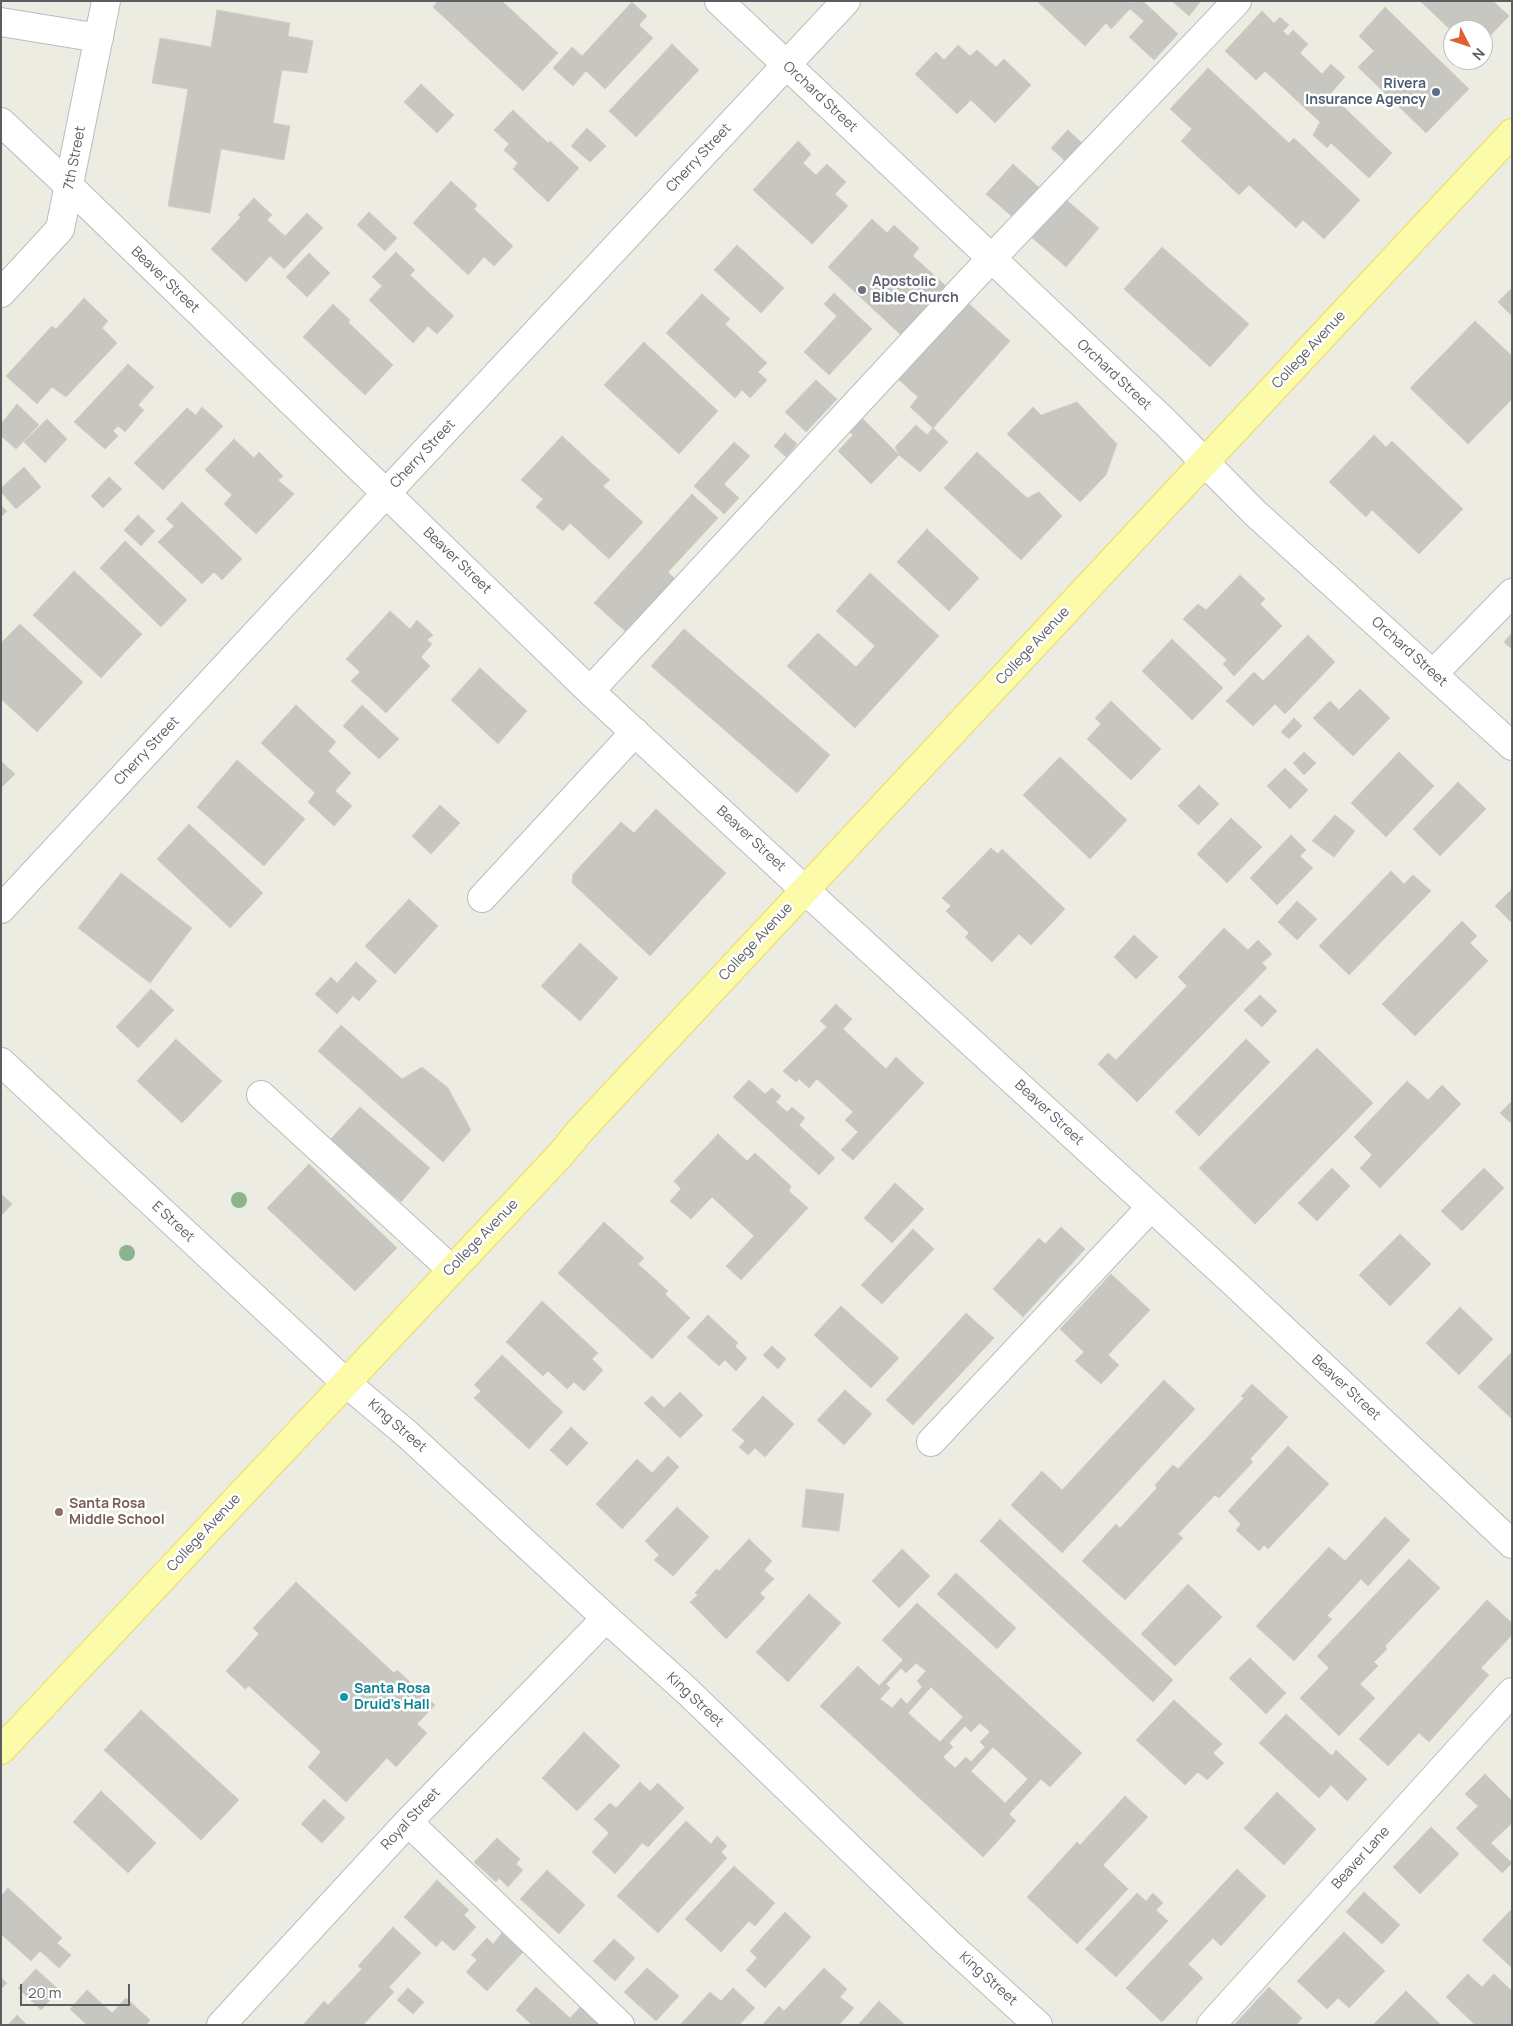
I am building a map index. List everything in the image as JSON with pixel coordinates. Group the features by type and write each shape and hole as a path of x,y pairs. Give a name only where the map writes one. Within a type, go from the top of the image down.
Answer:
{"main road":[{"name":"College Avenue","path":"1,1750 562,1153 579,1132 1512,133"}],"street":[{"name":"7th Street","path":"1,293 60,230 106,1"},
{"name":"Orchard Street","path":"719,1 1205,462 1255,512 1512,746"},
{"name":"Cherry Street","path":"1,909 846,1"},
{"path":"590,691 991,258 1237,1"},
{"path":"1,22 99,38"},
{"name":"Beaver Street","path":"1,122 590,691 1232,1280 1512,1544"},
{"path":"1433,674 1512,593"},
{"path":"482,898 635,732"},
{"name":"E Street","path":"1,1062 345,1382"},
{"path":"261,1095 451,1269"},
{"path":"931,1442 1151,1207"},
{"name":"King Street","path":"345,1382 407,1434 686,1690 948,1943 1038,2025"},
{"name":"Royal Street","path":"221,2025 408,1822 606,1618"},
{"name":"Beaver Lane","path":"1211,2025 1512,1692"},
{"path":"408,1822 620,2025"}],"building":[{"path":"438,1 502,1 558,53 523,91 433,7"},
{"path":"1037,1 1127,1 1129,3 1143,1 1178,34 1154,60 1129,37 1144,21 1130,9 1111,29 1106,23 1085,46"},
{"path":"1172,1 1201,1 1189,16"},
{"path":"1420,1 1493,1 1509,16 1493,33 1493,20 1443,20 1443,23"},
{"path":"632,2 647,16 639,25 653,38 605,89 586,71 573,86 553,68 572,47 582,56"},
{"path":"1385,7 1443,64 1443,70 1450,70 1469,89 1426,133 1358,67 1374,51 1359,36"},
{"path":"217,10 290,23 288,36 313,41 307,73 282,70 273,123 290,126 284,160 221,149 210,213 168,206 188,89 152,83 160,38 211,47"},
{"path":"1262,11 1274,23 1280,17 1289,25 1283,31 1288,36 1293,30 1308,44 1300,53 1322,74 1331,64 1345,77 1330,94 1392,153 1369,178 1331,143 1327,148 1313,135 1320,122 1265,71 1256,80 1225,51"},
{"path":"672,44 699,70 636,137 609,111"},
{"path":"958,45 970,56 977,50 996,67 1004,59 1031,85 995,123 971,100 957,114 915,74 936,52 944,60"},
{"path":"1208,68 1289,143 1294,138 1360,200 1324,239 1303,220 1296,228 1249,185 1239,195 1181,141 1192,129 1170,109"},
{"path":"421,84 454,115 437,133 404,102"},
{"path":"513,110 548,143 550,141 579,168 548,202 513,169 518,163 504,150 509,144 494,130"},
{"path":"587,128 606,146 590,162 571,146"},
{"path":"1068,130 1083,144 1066,162 1051,148"},
{"path":"798,141 811,154 803,163 816,175 827,164 846,182 835,194 848,206 812,244 753,190"},
{"path":"1013,164 1043,191 1016,220 986,194"},
{"path":"451,181 477,205 474,209 513,246 494,266 484,257 468,275 413,223"},
{"path":"1062,196 1099,228 1066,267 1029,235"},
{"path":"254,198 272,215 267,220 285,236 307,213 323,228 284,269 270,256 246,282 211,249 241,217 238,215"},
{"path":"369,212 397,238 385,251 357,225"},
{"path":"872,219 887,233 894,225 919,248 913,256 947,287 902,336 828,267"},
{"path":"737,245 784,288 761,313 714,270"},
{"path":"1162,247 1249,324 1210,367 1124,289"},
{"path":"396,252 415,270 410,275 454,316 437,334 428,326 413,343 369,300 382,286 372,277"},
{"path":"309,253 330,273 307,297 286,277"},
{"path":"1512,288 1512,316 1498,302"},
{"path":"834,293 872,329 829,375 804,352 837,316 824,304"},
{"path":"702,294 730,319 725,324 767,363 758,372 767,380 750,398 742,390 735,398 666,333"},
{"path":"84,298 108,321 102,328 117,343 66,397 52,387 37,404 6,376 52,326 56,329"},
{"path":"967,302 1010,341 933,428 910,407 918,397 898,379"},
{"path":"333,304 350,320 348,322 393,365 365,395 303,337"},
{"path":"1475,321 1512,356 1512,399 1468,444 1410,388"},
{"path":"644,342 718,411 679,454 604,385"},
{"path":"128,364 154,387 138,405 144,410 125,432 118,426 113,431 118,436 105,449 74,422"},
{"path":"816,380 837,399 806,432 785,412"},
{"path":"1077,402 1117,444 1106,475 1080,502 1007,434 1033,407 1041,415"},
{"path":"17,404 39,425 16,449 1,436 1,424"},
{"path":"202,407 223,426 163,490 134,463 187,408 196,415"},
{"path":"861,417 899,455 871,484 838,451 853,435 848,430"},
{"path":"47,419 67,439 45,463 24,442"},
{"path":"916,425 927,435 933,428 948,442 920,472 899,455 895,447"},
{"path":"785,433 797,444 786,457 774,446"},
{"path":"1374,435 1386,447 1392,441 1463,509 1419,554 1372,510 1366,517 1329,482"},
{"path":"562,436 610,480 603,486 643,522 609,559 570,523 563,531 536,507 543,499 521,480"},
{"path":"234,439 254,458 259,452 283,476 278,480 294,494 256,534 224,504 232,495 205,470"},
{"path":"734,442 750,456 724,484 739,498 724,514 694,486"},
{"path":"977,452 1027,498 1039,492 1062,516 1021,560 944,488"},
{"path":"24,467 41,487 16,509 1,492 1,488"},
{"path":"109,477 122,489 103,508 91,496"},
{"path":"692,494 718,518 668,572 675,579 626,632 594,603"},
{"path":"182,502 242,559 222,580 214,572 202,584 158,542 174,526 166,519"},
{"path":"1,506 7,511 1,517"},
{"path":"138,515 155,531 141,546 124,530"},
{"path":"927,529 979,578 949,611 897,562"},
{"path":"125,541 187,600 161,627 100,568"},
{"path":"74,571 142,634 101,678 33,615"},
{"path":"870,573 939,636 855,728 787,666 818,633 856,667 875,646 836,611"},
{"path":"1240,575 1265,599 1260,604 1282,626 1234,676 1223,664 1227,660 1183,619 1198,604 1206,610"},
{"path":"390,611 410,629 417,620 433,635 427,640 432,644 421,657 430,666 386,713 351,681 360,672 346,659"},
{"path":"20,624 83,682 37,732 1,699 1,643"},
{"path":"684,629 830,755 797,793 651,666"},
{"path":"1512,633 1512,649 1504,642"},
{"path":"1308,635 1335,662 1285,714 1275,704 1253,726 1226,701 1254,672 1263,681"},
{"path":"1172,639 1223,688 1192,720 1142,671"},
{"path":"480,668 527,711 498,744 451,700"},
{"path":"1360,689 1390,718 1353,756 1313,718 1330,701 1339,710"},
{"path":"1111,701 1161,749 1131,780 1087,739 1101,724 1095,718"},
{"path":"296,705 336,742 328,751 351,773 335,791 352,806 334,826 308,802 315,793 261,743"},
{"path":"362,705 399,739 379,759 343,726"},
{"path":"1294,718 1302,726 1289,739 1281,732"},
{"path":"1304,752 1316,763 1304,775 1293,763"},
{"path":"1399,752 1434,786 1386,837 1351,803"},
{"path":"1060,757 1127,820 1090,859 1023,795"},
{"path":"237,760 305,819 264,866 197,807"},
{"path":"1,761 15,774 1,788"},
{"path":"1285,768 1308,790 1290,809 1267,786"},
{"path":"1458,782 1486,809 1440,856 1413,829"},
{"path":"1199,785 1219,804 1198,825 1178,806"},
{"path":"440,805 460,823 431,854 412,836"},
{"path":"656,809 726,873 650,956 572,883 573,874 621,822 634,833"},
{"path":"1335,815 1355,831 1334,857 1312,841"},
{"path":"1231,818 1262,847 1227,883 1197,854"},
{"path":"189,824 263,893 230,928 157,859"},
{"path":"1291,835 1306,850 1300,856 1313,868 1277,905 1250,878"},
{"path":"991,848 998,854 1002,849 1065,909 1031,945 1019,934 992,962 965,937 969,933 946,911 951,906 942,898"},
{"path":"1391,871 1404,884 1413,875 1431,891 1349,975 1319,946"},
{"path":"121,873 192,928 150,983 78,928"},
{"path":"1512,889 1512,923 1495,906"},
{"path":"409,899 438,926 395,974 365,946"},
{"path":"1297,901 1317,919 1297,940 1278,922"},
{"path":"1462,921 1477,936 1470,943 1488,961 1415,1036 1382,1004"},
{"path":"1224,928 1248,950 1258,940 1272,954 1262,963 1267,968 1137,1102 1098,1064 1108,1053 1116,1060 1187,986 1178,977"},
{"path":"1134,935 1158,957 1136,979 1114,957"},
{"path":"580,943 618,978 580,1021 541,986"},
{"path":"356,962 377,981 359,1001 353,996 337,1014 315,994 331,977 337,983"},
{"path":"151,989 174,1010 138,1048 116,1027"},
{"path":"1260,995 1277,1011 1262,1027 1244,1010"},
{"path":"836,1004 852,1019 843,1029 886,1069 896,1057 924,1083 853,1160 841,1150 858,1132 845,1120 853,1112 817,1079 809,1088 799,1079 796,1082 783,1071 827,1027 820,1021"},
{"path":"341,1025 402,1079 422,1067 448,1088 471,1130 443,1162 318,1051"},
{"path":"176,1039 222,1081 182,1123 137,1081"},
{"path":"1246,1039 1270,1062 1199,1136 1175,1112"},
{"path":"1317,1048 1373,1103 1255,1224 1199,1168"},
{"path":"749,1080 765,1094 772,1088 781,1096 776,1102 787,1112 792,1107 805,1118 799,1125 835,1158 819,1175 733,1097"},
{"path":"1407,1081 1428,1100 1442,1085 1461,1104 1380,1188 1360,1168 1372,1155 1354,1137"},
{"path":"1512,1101 1512,1124 1500,1113"},
{"path":"360,1107 430,1168 401,1202 330,1140"},
{"path":"718,1134 747,1161 755,1153 791,1186 789,1191 808,1208 741,1280 726,1266 754,1236 712,1197 691,1219 670,1201 681,1189 674,1181"},
{"path":"309,1164 397,1248 355,1291 267,1208"},
{"path":"1332,1168 1350,1186 1317,1221 1298,1203"},
{"path":"1484,1168 1504,1188 1462,1231 1441,1211"},
{"path":"895,1183 924,1209 892,1243 864,1218"},
{"path":"1,1194 12,1204 1,1216"},
{"path":"604,1222 644,1258 638,1264 668,1291 665,1294 690,1318 652,1359 558,1273"},
{"path":"1061,1227 1085,1249 1023,1317 993,1289 1039,1238 1045,1244"},
{"path":"913,1229 934,1249 882,1304 861,1285"},
{"path":"1400,1234 1431,1264 1390,1306 1359,1275"},
{"path":"1111,1274 1150,1310 1108,1355 1119,1365 1101,1384 1075,1361 1084,1352 1060,1329"},
{"path":"542,1301 598,1353 592,1359 603,1370 584,1391 574,1382 567,1389 548,1371 543,1376 506,1342"},
{"path":"841,1306 899,1358 871,1388 814,1335"},
{"path":"1460,1307 1493,1339 1459,1375 1426,1343"},
{"path":"966,1313 994,1338 913,1425 886,1400"},
{"path":"708,1315 738,1343 735,1346 747,1358 736,1371 725,1360 719,1366 687,1337"},
{"path":"772,1346 786,1359 778,1369 763,1355"},
{"path":"1512,1352 1512,1419 1478,1387"},
{"path":"502,1355 563,1412 529,1449 474,1398 481,1391 474,1385"},
{"path":"1164,1380 1195,1409 1062,1553 1011,1505 1042,1471 1062,1490"},
{"path":"1252,1384 1288,1417 1250,1459 1253,1462 1219,1498 1215,1495 1178,1534 1183,1538 1125,1600 1082,1561 1116,1524 1120,1528 1157,1488 1155,1485 1173,1465 1178,1469 1244,1398 1241,1396"},
{"path":"845,1390 872,1414 844,1445 817,1420"},
{"path":"680,1392 703,1415 680,1438 644,1403 652,1396 664,1408"},
{"path":"763,1396 794,1424 765,1457 755,1448 748,1455 739,1447 745,1441 732,1430"},
{"path":"571,1427 588,1443 567,1466 550,1450"},
{"path":"1288,1446 1329,1484 1268,1549 1264,1545 1259,1551 1236,1530 1241,1524 1228,1511"},
{"path":"668,1456 679,1467 622,1529 596,1504 637,1459 652,1473"},
{"path":"806,1489 844,1494 839,1531 802,1527"},
{"path":"677,1507 709,1537 673,1576 654,1560 659,1555 645,1541"},
{"path":"1385,1517 1410,1540 1368,1586 1361,1579 1327,1616 1332,1619 1294,1661 1256,1626 1329,1547 1345,1561"},
{"path":"1000,1519 1173,1680 1153,1702 980,1541"},
{"path":"749,1539 772,1561 764,1570 774,1579 760,1593 765,1598 726,1639 690,1602 698,1595 695,1593 716,1569 719,1571"},
{"path":"902,1549 930,1576 899,1608 872,1581"},
{"path":"1409,1559 1440,1588 1385,1646 1387,1649 1374,1662 1378,1666 1360,1684 1375,1698 1339,1736 1300,1698 1329,1668 1317,1656"},
{"path":"956,1573 1016,1628 997,1649 937,1594"},
{"name":"Santa Rosa Druid's Hall","path":"296,1582 394,1673 397,1670 435,1705 417,1724 427,1733 396,1767 387,1758 346,1802 308,1767 321,1752 249,1686 245,1689 226,1671 259,1634 253,1628"},
{"path":"1188,1584 1222,1617 1175,1666 1141,1634"},
{"path":"809,1594 841,1623 788,1682 756,1652"},
{"path":"1487,1600 1512,1623 1512,1635 1481,1668 1489,1675 1429,1742 1419,1733 1388,1766 1359,1739"},
{"path":"917,1603 1082,1753 1050,1787 1041,1779 1009,1814 1016,1821 983,1857 820,1706 858,1666 879,1686 903,1660 882,1640","holes":["916,1663 926,1671 917,1681 922,1687 907,1704 901,1698 892,1708 880,1699 890,1688 886,1684 901,1668 906,1673","931,1687 963,1717 940,1742 908,1713","980,1723 990,1732 980,1742 985,1747 971,1762 966,1757 955,1768 943,1757 953,1747 949,1743 965,1726 971,1732","993,1747 1028,1779 1005,1803 971,1771"]},
{"path":"1250,1658 1286,1693 1266,1714 1229,1678"},
{"path":"1174,1700 1222,1744 1213,1753 1224,1763 1207,1780 1198,1772 1185,1785 1136,1740"},
{"path":"141,1710 239,1800 201,1840 104,1750"},
{"path":"1286,1714 1332,1756 1336,1750 1367,1779 1347,1801 1331,1785 1319,1798 1259,1743"},
{"path":"584,1732 620,1766 577,1811 542,1778"},
{"path":"1485,1774 1512,1801 1512,1823 1491,1843 1512,1863 1502,1873 1456,1828 1478,1806 1465,1794"},
{"path":"640,1782 650,1791 658,1783 684,1808 648,1847 642,1843 615,1874 592,1852 609,1833 594,1819 610,1803 616,1808"},
{"path":"101,1791 156,1843 128,1873 73,1822"},
{"path":"1277,1792 1316,1829 1284,1865 1244,1828"},
{"path":"1125,1796 1148,1817 1103,1865 1128,1889 1077,1944 1027,1897 1077,1842 1080,1845"},
{"path":"324,1799 345,1818 322,1843 301,1824"},
{"path":"686,1821 711,1844 717,1836 727,1846 721,1852 727,1858 658,1933 617,1896"},
{"path":"1431,1827 1459,1854 1420,1894 1393,1867"},
{"path":"497,1838 520,1859 516,1864 523,1870 508,1887 499,1878 496,1882 474,1862"},
{"path":"734,1866 775,1903 755,1926 749,1921 721,1952 685,1919"},
{"path":"1237,1869 1266,1896 1221,1946 1213,1938 1188,1964 1203,1978 1162,2022 1126,1988"},
{"path":"547,1870 585,1905 559,1934 520,1899"},
{"path":"437,1880 469,1910 464,1915 476,1927 454,1951 442,1940 436,1947 404,1917"},
{"path":"8,1888 62,1938 57,1943 71,1955 59,1968 40,1951 31,1961 1,1934 1,1896"},
{"path":"1364,1892 1400,1925 1382,1944 1346,1912"},
{"path":"1137,1893 1146,1901 1153,1893 1163,1903 1156,1910 1168,1921 1116,1977 1085,1949"},
{"path":"1512,1909 1512,1968 1482,1940"},
{"path":"785,1912 811,1937 765,1988 746,1970 757,1958 750,1951"},
{"path":"393,1927 421,1953 389,1987 394,1992 363,2025 303,2025 324,2001 328,2005 362,1969 358,1966"},
{"path":"1344,1932 1385,1971 1349,2008 1338,1998 1327,2009 1297,1981"},
{"path":"502,1933 523,1952 487,1991 466,1972 477,1960 471,1955 487,1938 493,1944"},
{"path":"614,1939 635,1958 615,1981 593,1961"},
{"path":"647,1968 679,1996 656,2021 624,1992"},
{"path":"824,1968 847,1989 840,1997 854,2008 839,2025 762,2025 779,2006 784,2011"},
{"path":"36,1969 59,1990 41,2010 18,1988"},
{"path":"1468,1974 1482,1987 1494,1974 1512,1991 1512,2025 1475,2025 1446,1997"},
{"path":"1,1978 7,1983 1,1989"},
{"path":"536,1987 570,2018 584,2003 607,2025 532,2025 516,2010"},
{"path":"1269,1987 1302,2018 1296,2025 1234,2025"},
{"path":"408,1988 424,2002 413,2014 397,2000"},
{"path":"733,1988 755,2008 739,2025 680,2025 710,1992 721,2001"},
{"path":"87,1990 112,2013 126,1998 150,2020 146,2025 87,2025 70,2009"},
{"path":"1406,1991 1441,2025 1373,2025"},
{"path":"879,2001 905,2025 858,2025"},
{"path":"17,2015 27,2025 8,2025"}],"place":[{"name":"Rivera Insurance Agency","path":"1436,92"},
{"name":"Apostolic Bible Church","path":"862,290"},
{"name":"Santa Rosa Middle School","path":"59,1512"},
{"name":"Santa Rosa Druid's Hall","path":"344,1697"}]}
